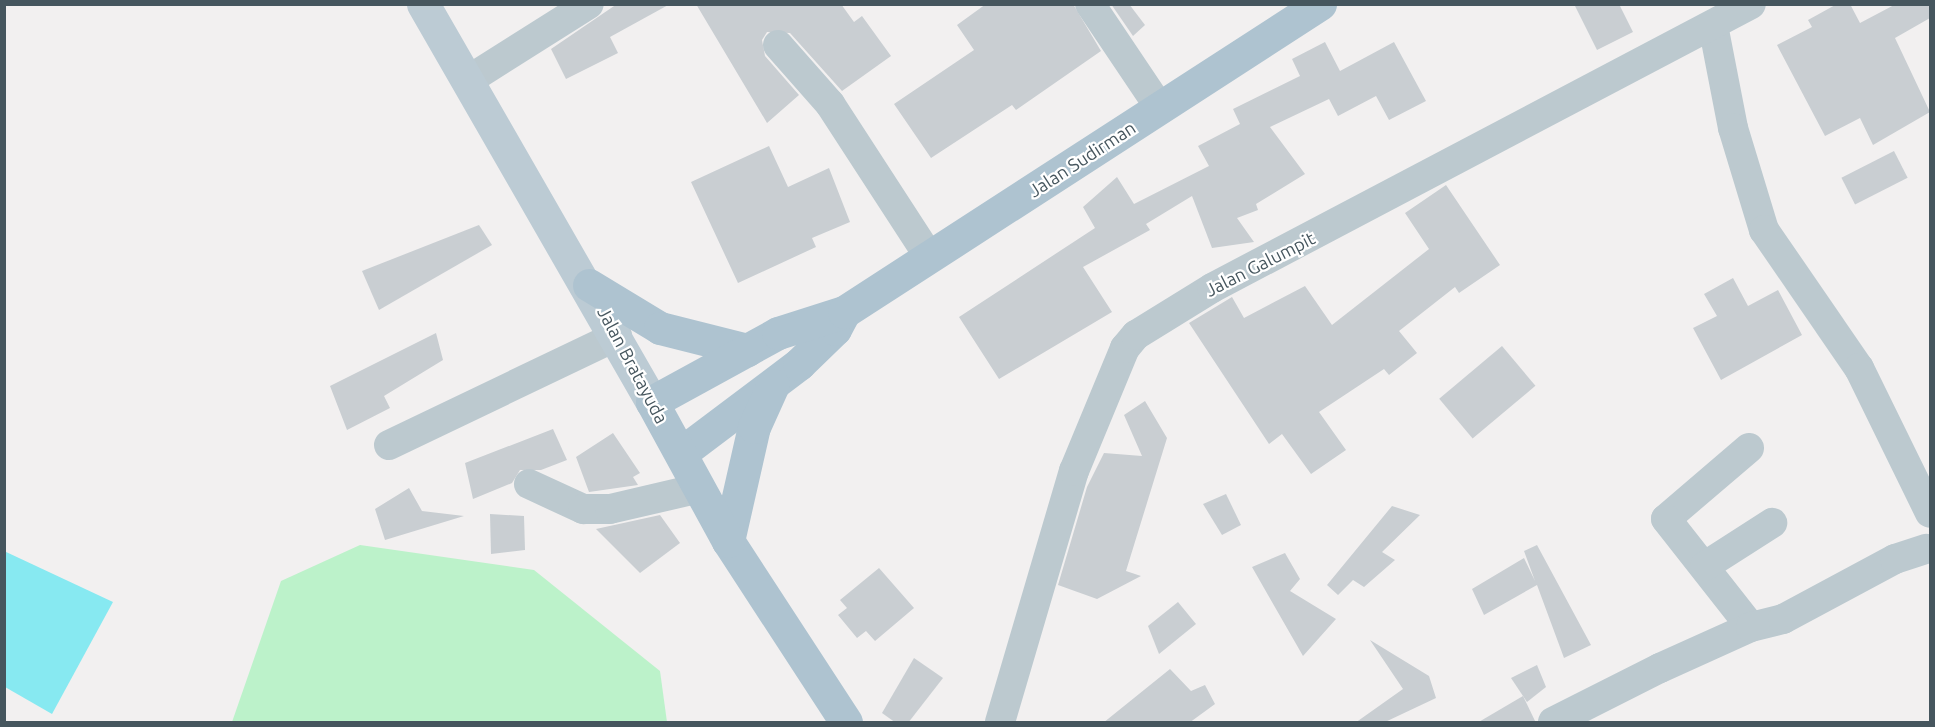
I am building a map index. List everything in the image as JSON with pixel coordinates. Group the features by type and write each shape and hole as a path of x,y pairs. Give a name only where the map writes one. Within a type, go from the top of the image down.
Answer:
{"main road":[{"name":"Jalan Sudirman","path":"844,312 928,255 1320,4"},
{"path":"589,285 660,328 747,350"},
{"path":"652,402 747,350 844,312"},
{"path":"681,453 774,383 823,342 844,312"},
{"path":"728,541 754,427 774,383"},
{"name":"Jalan Bratayuda","path":"652,402 728,541 846,723"}],"street":[{"name":"Jalan Bratayuda","path":"423,4 589,285 652,402"},
{"path":"467,81 589,4"},
{"path":"1090,4 1160,108"},
{"name":"Jalan Galumpit","path":"1000,723 1074,471 1125,348 1136,335 1212,288 1751,4"},
{"path":"1713,25 1733,128 1764,230 1859,368 1930,513"},
{"path":"778,45 830,104 928,255"},
{"path":"389,445 617,336"},
{"path":"1749,448 1666,519 1751,627"},
{"path":"529,484 583,509 610,509 700,488"},
{"path":"1705,566 1772,523"},
{"path":"1553,723 1751,627 1783,619 1894,559 1929,549"}],"green space":[{"path":"360,545 534,570 660,671 667,722 232,722 281,581"}],"water":[{"path":"4,551 113,602 52,714 5,687"}],"building":[{"path":"617,4 670,4 610,37 618,53 566,79 551,49"},
{"path":"696,4 841,4 854,22 862,16 891,56 842,91 790,33 767,32 762,40 765,56 799,95 767,123"},
{"path":"986,4 1073,4 1101,51 1016,110 1012,105 931,158 894,104 974,50 957,25"},
{"path":"1111,4 1129,4 1145,25 1133,36"},
{"path":"1574,4 1619,4 1633,32 1597,50"},
{"path":"1837,4 1850,4 1860,23 1896,4 1930,4 1930,18 1895,38 1930,112 1873,145 1860,118 1825,136 1777,45 1812,27 1808,20"},
{"path":"1325,42 1340,71 1394,42 1426,101 1389,120 1376,96 1338,116 1329,99 1270,127 1305,174 1256,204 1258,210 1237,218 1254,242 1212,248 1192,196 1146,224 1150,230 1083,267 1112,312 999,379 959,317 1095,228 1083,207 1117,177 1134,204 1209,166 1198,146 1240,124 1233,109 1300,76 1292,59"},
{"path":"769,146 788,187 829,168 850,222 812,238 816,247 738,283 691,182"},
{"path":"1894,151 1908,178 1855,205 1841,178"},
{"path":"1446,185 1500,265 1459,293 1455,287 1399,331 1417,353 1389,375 1384,369 1319,412 1346,450 1311,474 1282,434 1269,444 1189,323 1232,297 1244,318 1305,286 1332,325 1429,249 1405,213"},
{"path":"479,225 492,245 379,310 362,271"},
{"path":"1733,278 1748,306 1778,290 1802,335 1721,380 1693,328 1717,316 1704,294"},
{"path":"436,333 443,360 384,396 390,408 347,430 330,386"},
{"path":"1502,346 1535,386 1473,439 1439,399"},
{"path":"1145,401 1167,438 1126,571 1141,576 1097,599 1058,585 1087,487 1104,453 1142,456 1124,415"},
{"path":"553,429 567,460 541,470 520,470 512,483 473,499 465,463"},
{"path":"613,433 640,473 633,477 638,485 589,492 576,457"},
{"path":"409,488 422,511 464,516 385,540 375,509"},
{"path":"1226,494 1241,525 1222,535 1203,504"},
{"path":"1392,506 1420,515 1382,552 1395,560 1364,587 1353,580 1338,595 1327,585"},
{"path":"490,514 524,516 525,550 491,554"},
{"path":"660,515 680,543 640,573 596,529"},
{"path":"1537,545 1591,645 1564,658 1537,585 1484,615 1472,589 1524,558 1535,581 1524,551"},
{"path":"1285,553 1300,579 1290,591 1336,619 1303,656 1252,567"},
{"path":"879,568 914,608 875,641 866,631 857,638 838,615 847,608 840,600"},
{"path":"1178,602 1196,624 1159,654 1148,626"},
{"path":"1370,640 1429,676 1436,698 1383,723 1355,723 1403,689"},
{"path":"914,658 943,678 908,723 896,723 882,713"},
{"path":"1537,665 1546,687 1527,702 1511,678"},
{"path":"1170,669 1191,691 1205,685 1215,704 1189,723 1103,723"},
{"path":"1523,696 1536,723 1477,723"}]}
